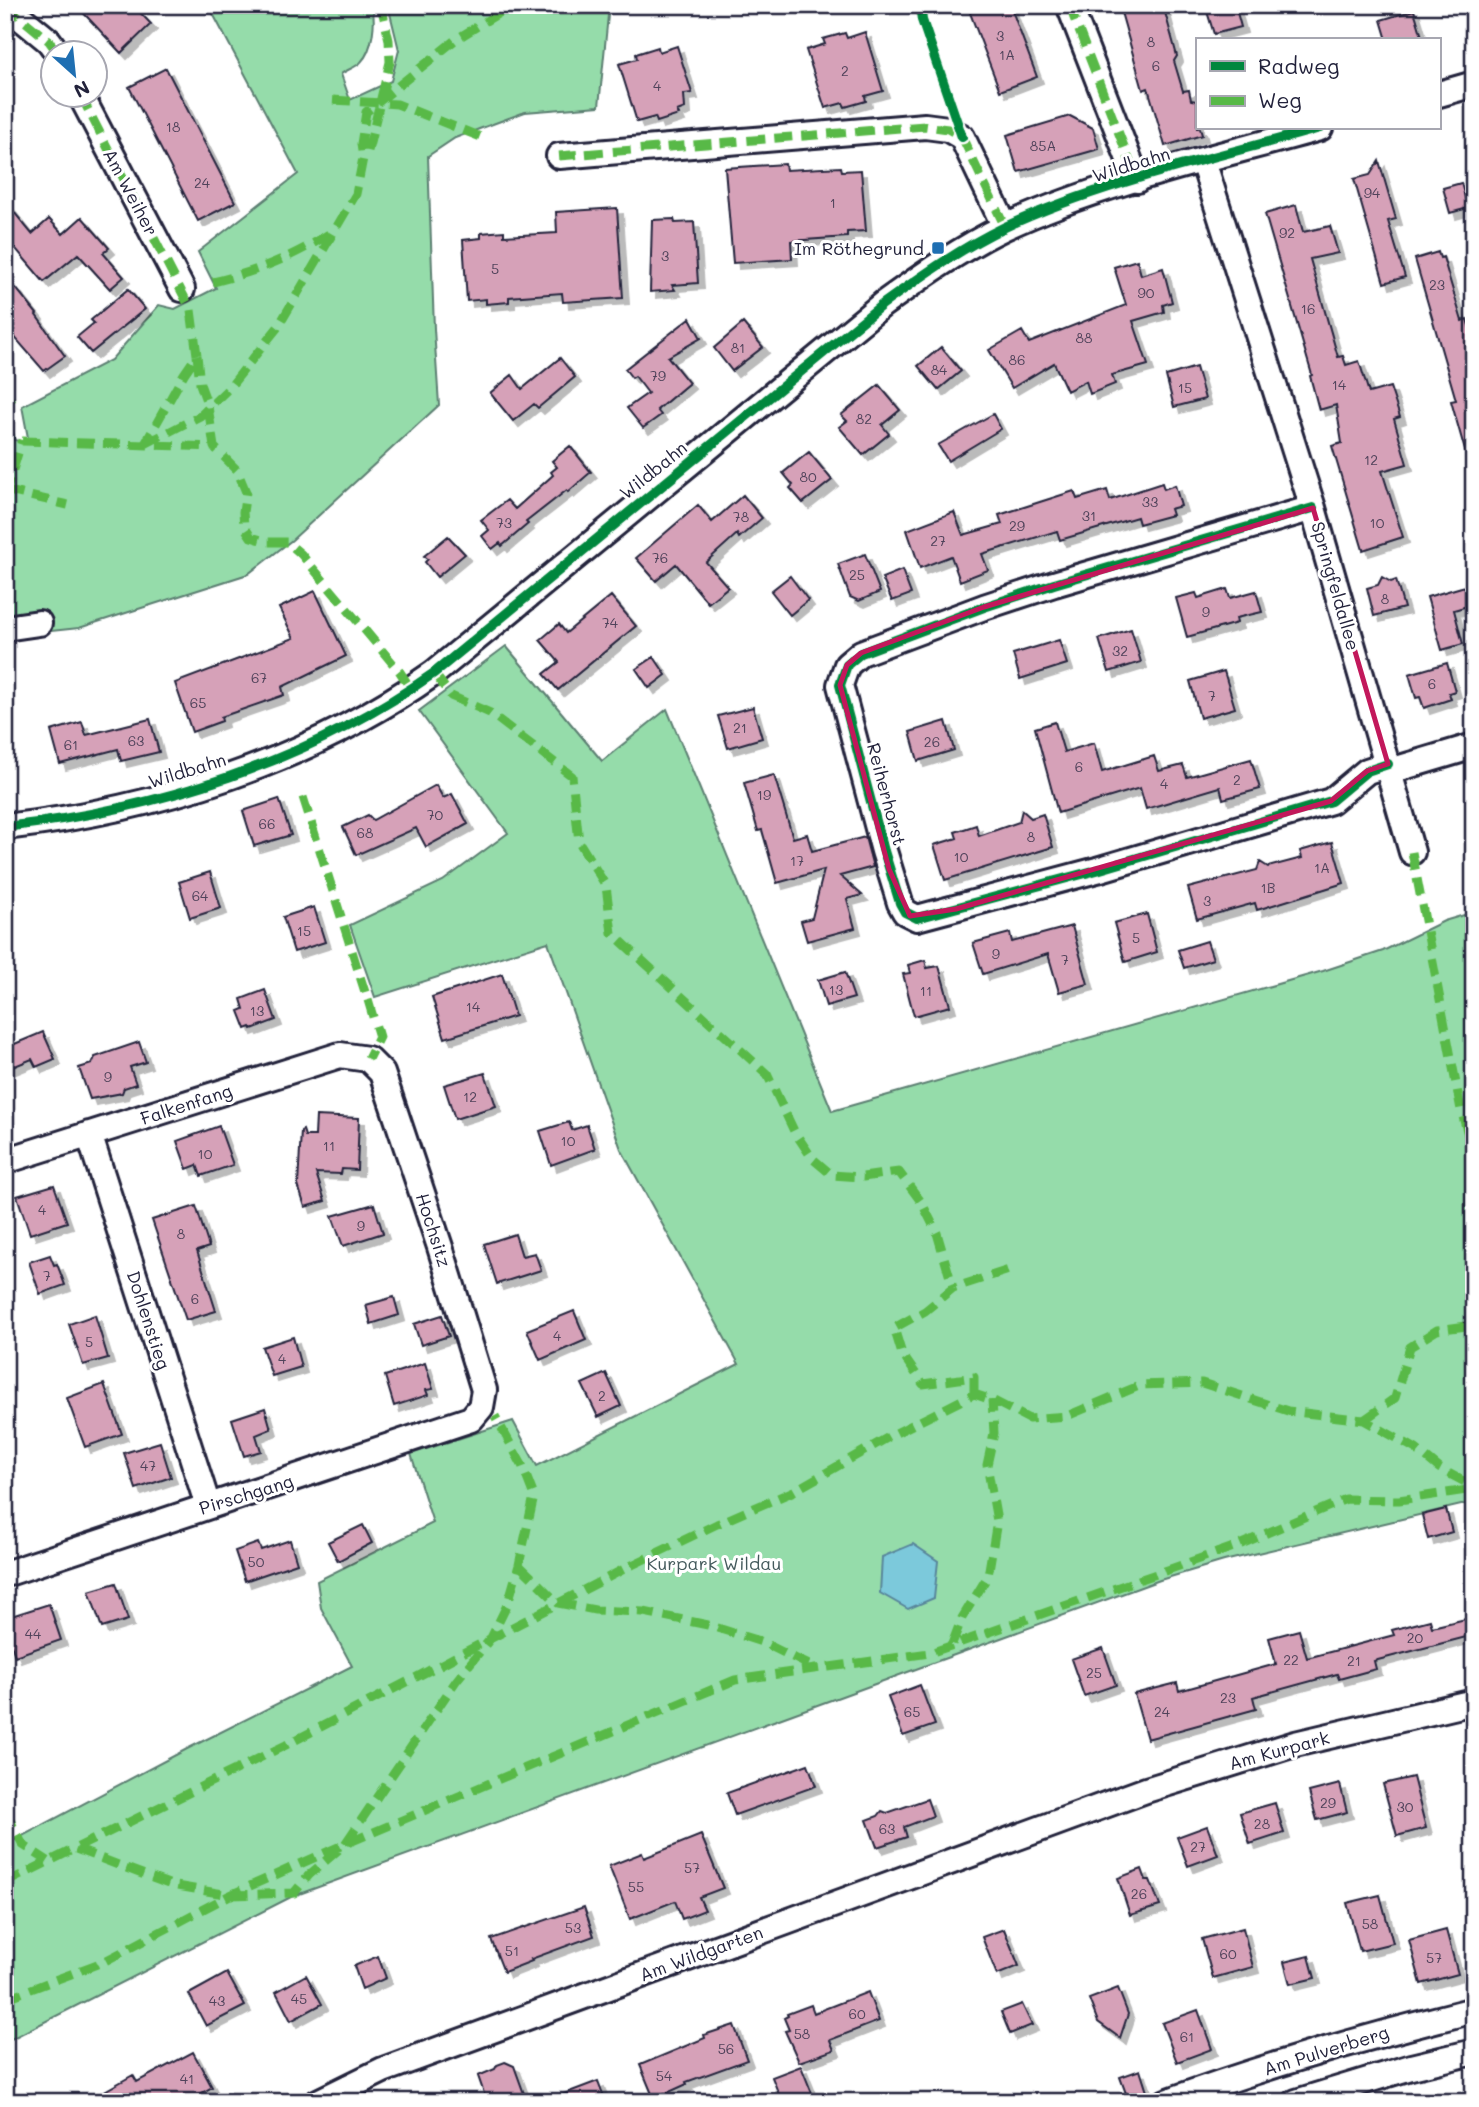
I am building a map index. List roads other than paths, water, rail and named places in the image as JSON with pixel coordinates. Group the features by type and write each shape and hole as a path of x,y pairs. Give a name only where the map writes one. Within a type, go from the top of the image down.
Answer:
{"street":[{"path":"5,5 44,38"},
{"path":"1069,5 1137,180"},
{"path":"1440,94 1474,84"},
{"name":"Am Weiher","path":"87,108 182,289"},
{"path":"559,156 925,126 948,129 962,137 1004,227"},
{"name":"Wildbahn","path":"5,827 89,814 202,786 317,740 393,701 434,673 883,304 950,257 1004,227 1059,205 1313,130"},
{"name":"Springfeldallee","path":"1203,161 1313,508 1412,852"},
{"name":"Reiherhorst","path":"1313,508 1043,588 861,653 847,665 840,685 884,851 900,903 905,912 918,918 1097,870 1331,801 1367,771 1389,767"},
{"path":"5,628 39,623"},
{"path":"1389,767 1474,746"},
{"name":"Falkenfang","path":"5,1161 340,1055 368,1059"},
{"name":"Hochsitz","path":"368,1059 382,1073 440,1247 484,1390 481,1407"},
{"name":"Dohlenstieg","path":"89,1135 208,1506"},
{"name":"Pirschgang","path":"5,1574 422,1437 471,1419 481,1407"},
{"name":"Am Kurpark","path":"1087,1812 1264,1753 1474,1702"},
{"name":"Am Wildgarten","path":"318,2102 383,2070 1087,1812"},
{"name":"Am Pulverberg","path":"1173,2099 1340,2046 1474,2010"},
{"path":"1296,2102 1411,2067 1474,2052"}],"water":[{"path":"913,1544 938,1561 934,1598 908,1609 880,1593 882,1557"}],"place":[{"name":"Im Röthegrund","path":"938,248"}],"park label":[{"name":"Kurpark Wildau","path":"714,1563"}]}
